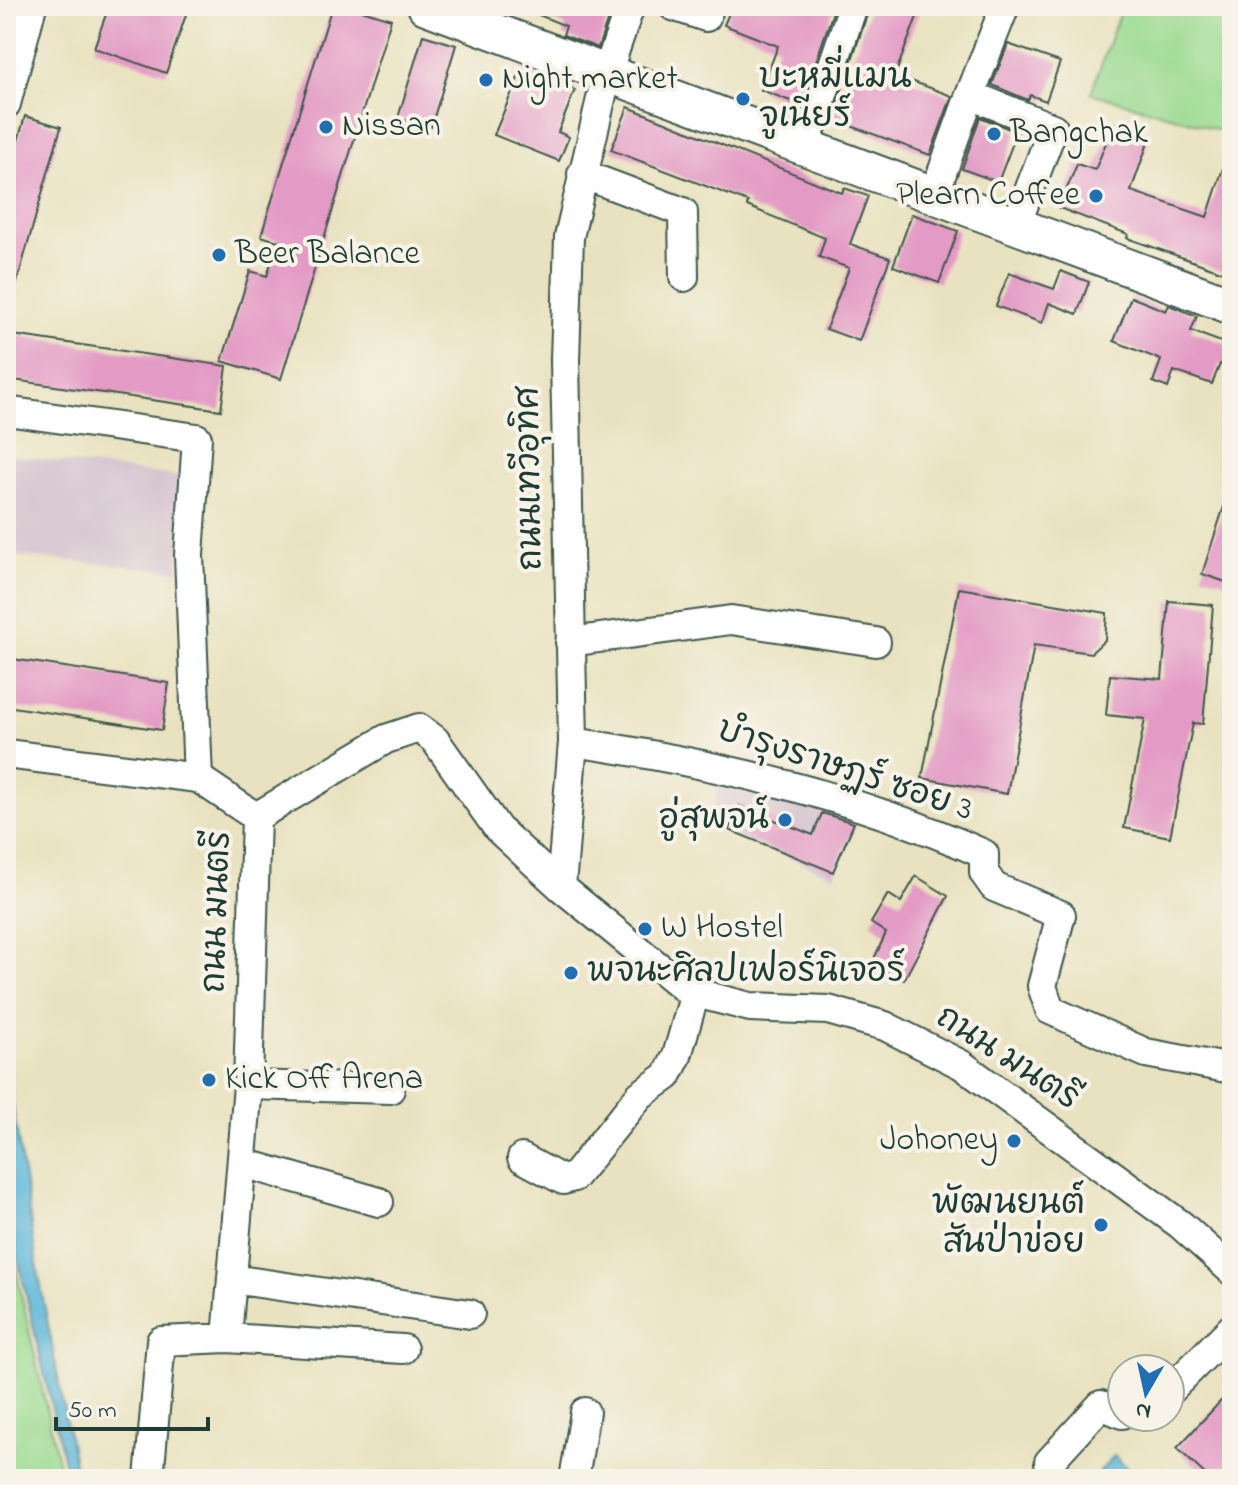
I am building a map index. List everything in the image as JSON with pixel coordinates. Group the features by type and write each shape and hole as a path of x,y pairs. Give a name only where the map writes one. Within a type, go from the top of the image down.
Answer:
{"main road":[{"path":"426,6 1232,306"}],"street":[{"path":"6,104 32,6"},
{"name":"ถนนเทวีอุทิศ","path":"561,887 573,742 565,360 569,237 607,73 630,6"},
{"path":"673,6 706,17 710,6"},
{"path":"805,147 853,6"},
{"path":"934,195 1005,6"},
{"path":"970,95 1053,128 1016,225"},
{"path":"582,174 683,212 684,277"},
{"path":"6,411 197,438 189,555 198,778"},
{"path":"570,642 731,620 876,642"},
{"name":"ถนน มนตรี","path":"227,1338 248,1085 256,817 386,739 419,728 435,740 498,829 561,887 688,991 750,1007 828,1010 871,1022 962,1065 1181,1225 1232,1271"},
{"name":"บำรุงราษฏร์ ซอย 3","path":"573,742 682,758 775,780 928,829 984,854 984,873 994,887 1061,915 1042,986 1043,999 1050,1010 1146,1053 1232,1069"},
{"path":"6,754 198,778 256,817"},
{"path":"522,1158 563,1180 574,1177 640,1095 667,1076 677,1056 695,993"},
{"path":"248,1085 390,1089"},
{"path":"243,1163 379,1202"},
{"path":"232,1279 470,1314"},
{"path":"1186,1374 1232,1328"},
{"path":"149,1479 161,1341 227,1338 403,1349"},
{"path":"1049,1462 1101,1405 1106,1407"},
{"path":"574,1479 585,1412"}],"shaded area":[{"path":"6,455 185,477 178,571 6,555"},
{"name":"อู่สุพจน์","path":"720,774 861,814 834,876 710,826"}],"green space":[{"path":"1122,6 1232,6 1232,134 1091,93"},
{"path":"6,1221 12,1253 62,1479 6,1479"}],"water":[{"path":"6,997 10,1086 38,1271 77,1479 68,1479 6,1206"},
{"path":"1114,1456 1140,1479 1093,1479"}],"building":[{"path":"109,6 189,6 166,73 94,48"},
{"name":"Nissan","path":"332,6 349,6 391,19 281,379 222,361 250,271 267,276 278,241 261,236"},
{"path":"517,6 612,6 598,48 563,35 566,26"},
{"path":"732,6 835,6 801,105 761,90 778,46 724,25"},
{"path":"870,6 921,6 895,75 952,96 930,155 832,119"},
{"path":"423,35 456,45 431,127 398,118"},
{"path":"1008,44 1060,62 1046,101 1030,95 1028,100 992,85"},
{"path":"522,68 575,90 558,132 569,137 559,161 494,135"},
{"path":"628,107 842,193 844,188 868,196 850,244 890,258 859,341 826,329 849,268 819,257 825,238 747,206 748,202 611,150"},
{"path":"25,116 61,127 11,303 6,302 6,183"},
{"path":"980,117 1017,132 998,182 962,169"},
{"path":"1114,123 1150,137 1131,191 1207,217 1229,150 1232,151 1232,275 1127,238 1128,234 1059,208 1077,164 1095,170"},
{"path":"912,214 958,231 939,283 893,266"},
{"path":"1061,271 1089,282 1077,314 1049,303 1042,323 996,306 1009,273 1054,289"},
{"path":"1131,297 1166,311 1169,305 1197,316 1191,331 1232,346 1232,369 1220,364 1212,384 1174,371 1168,388 1153,382 1161,360 1114,341"},
{"path":"6,334 227,366 221,410 6,379"},
{"path":"1229,491 1232,492 1232,584 1202,574"},
{"path":"959,588 1107,613 1105,640 1091,653 1034,645 1007,794 922,778"},
{"path":"1169,601 1213,605 1203,724 1193,723 1170,837 1124,828 1145,719 1106,715 1110,675 1162,679"},
{"path":"6,658 169,683 162,730 6,706"},
{"path":"739,806 813,835 822,813 854,823 833,872 729,830"},
{"path":"916,876 948,896 904,980 872,963 886,933 871,923 888,894 901,902"},
{"path":"1232,1389 1232,1479 1210,1479 1177,1448"}],"place":[{"name":"Night market","path":"486,80"},
{"name":"บะหมี่แมน จูเนียร์","path":"743,99"},
{"name":"Nissan","path":"326,127"},
{"name":"Bangchak","path":"994,134"},
{"name":"Plearn Coffee","path":"1096,196"},
{"name":"Beer Balance","path":"219,255"},
{"name":"อู่สุพจน์","path":"785,820"},
{"name":"W Hostel","path":"645,929"},
{"name":"พจนะศิลปเฟอร์นิเจอร์","path":"571,973"},
{"name":"Kick Off Arena","path":"209,1080"},
{"name":"Johoney","path":"1014,1141"},
{"name":"พัฒนยนต์ สันป่าข่อย","path":"1101,1225"}]}
